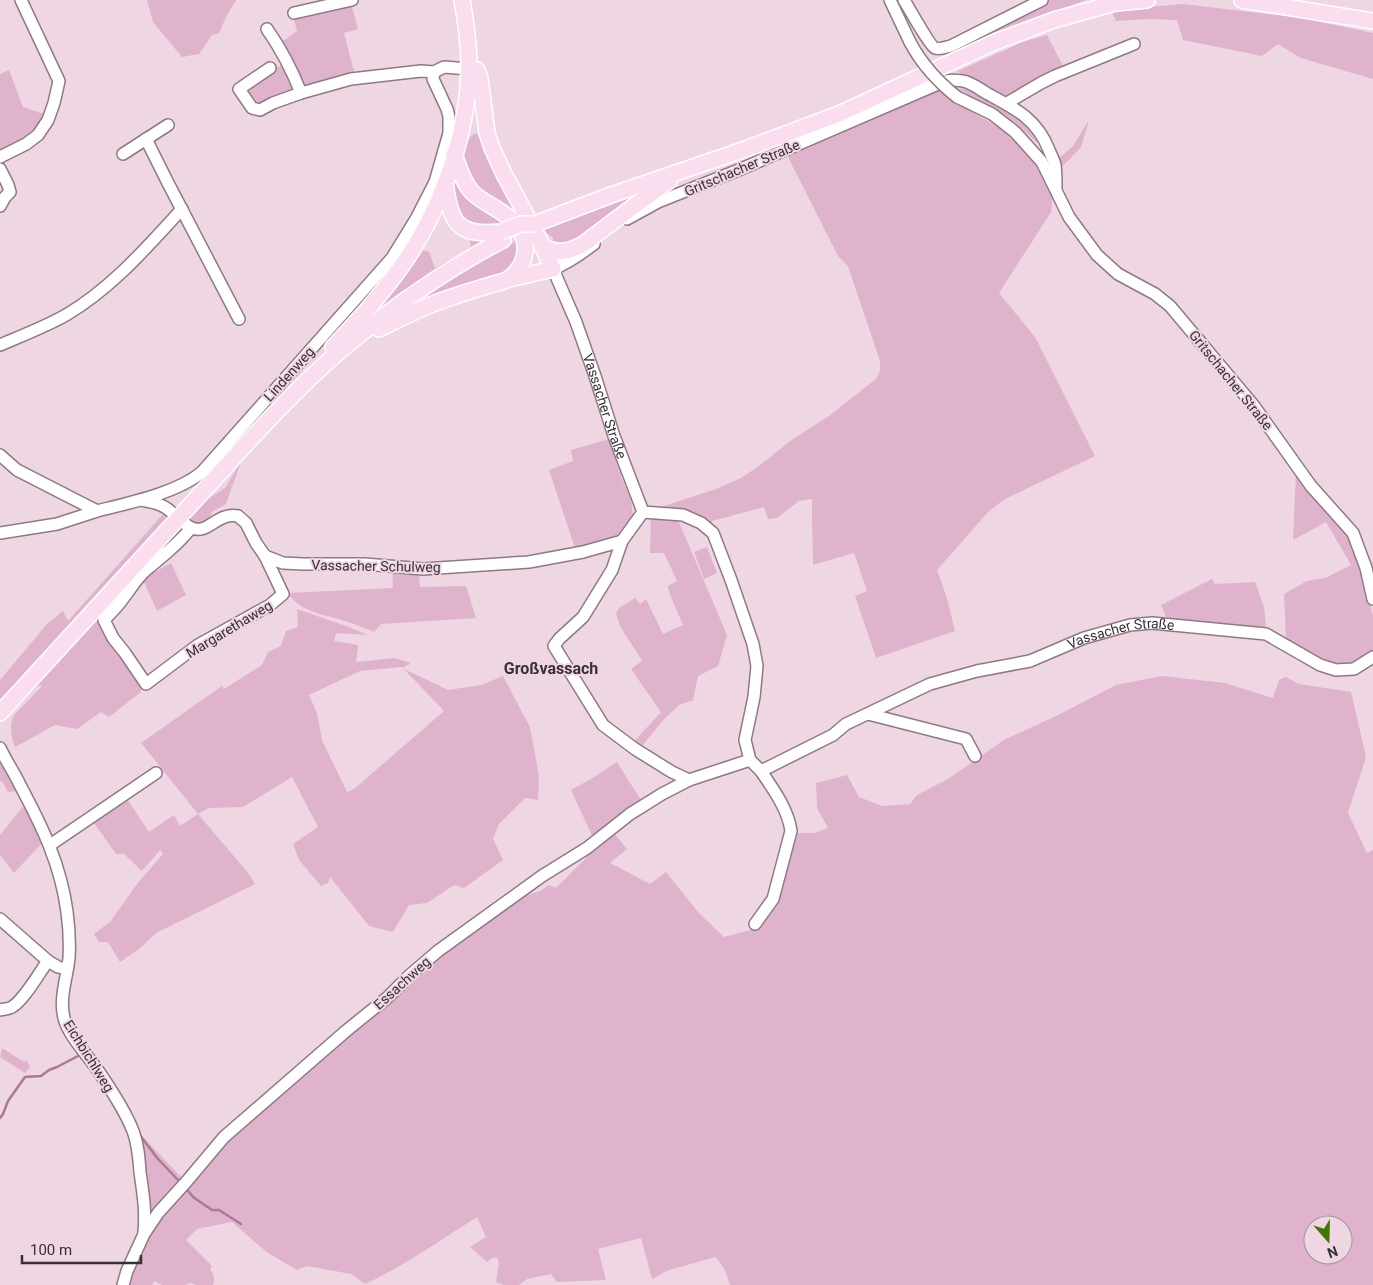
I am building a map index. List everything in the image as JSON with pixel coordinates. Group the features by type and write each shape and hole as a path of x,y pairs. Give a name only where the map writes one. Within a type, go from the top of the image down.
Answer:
{"main road":[{"path":"285,403 291,388 340,340 398,273 427,224 445,183 460,135 465,107 469,69 467,31 462,0"},
{"path":"0,712 285,403 341,350 423,288 483,251 521,224 535,224 839,114 995,42 1054,20 1115,3 1147,0"},
{"path":"1242,0 1373,22"},
{"name":"Vassacher Straße","path":"469,69 477,70 480,78 487,132 497,162 553,269"},
{"path":"460,135 474,130 487,132"},
{"path":"454,154 466,183 472,192 511,219 524,236 526,245 524,256 520,267 509,279"},
{"path":"543,248 558,252 570,250 582,244 684,170"},
{"path":"445,183 451,213 457,222 466,229 478,233 502,236"},
{"path":"341,350 355,347 376,331 423,307 509,279 553,269"}],"street":[{"path":"0,157 26,144 38,135 48,120 59,81 21,0"},
{"path":"294,14 352,0"},
{"name":"Gritschacher Straße","path":"890,0 918,57 927,69 945,88 958,97 992,114 1015,132 1042,162 1069,216 1097,255 1118,274 1154,294 1170,306 1254,406 1311,486 1353,533 1366,568 1373,599"},
{"path":"904,0 930,44 935,48 944,48 1042,0"},
{"path":"267,29 281,50 301,93"},
{"path":"1007,103 1055,76 1134,44"},
{"path":"270,68 239,89 252,108 260,110 301,93 351,79 421,71 434,72 444,66 469,69"},
{"name":"Lindenweg","path":"0,533 56,524 139,500 176,487 202,472 392,258 416,219 435,182 450,125 447,109 433,79 434,72"},
{"name":"Gritschacher Straße","path":"553,269 582,253 634,214 658,202 741,169 945,80 958,79 969,82 1007,103 1033,123 1042,134 1055,164 1056,188"},
{"path":"123,154 168,125"},
{"path":"146,140 239,319"},
{"path":"0,169 10,192 0,206"},
{"path":"0,345 65,316 82,304 137,258 182,209"},
{"name":"Vassacher Straße","path":"553,269 576,322 614,436 643,512"},
{"path":"0,455 17,470 97,511"},
{"path":"176,487 170,496 179,518"},
{"path":"139,500 150,502 198,530 204,529 226,515 238,516 246,524 265,556"},
{"path":"689,780 672,772 635,749 604,725 554,646 583,617 612,570 622,541 643,512 683,515 701,523 713,534 753,644 757,666 754,697 745,740 750,760 761,771 790,822 790,831 773,899 755,924"},
{"name":"Margarethaweg","path":"179,518 184,537 132,584 121,601 104,620 113,638 146,684 198,645 270,605 283,594 265,556"},
{"name":"Vassacher Schulweg","path":"265,556 283,562 303,564 365,564 423,569 529,562 583,552 622,541"},
{"name":"Vassacher Straße","path":"761,771 832,735 846,724 930,684 976,671 1030,662 1084,638 1130,625 1160,624 1266,634 1320,665 1336,670 1354,670 1373,657"},
{"path":"868,714 966,739 975,756"},
{"name":"Eichbichlweg","path":"0,749 21,786 50,845 62,884 67,912 69,941 62,1003 64,1018 67,1027 99,1072 127,1118 133,1132 137,1147 146,1215 144,1234"},
{"name":"Essachweg","path":"123,1285 127,1271 144,1234 158,1213 224,1137 388,997 438,951 542,876 587,848 630,814 662,794 689,780 750,760"},
{"path":"50,845 156,773"},
{"path":"0,919 48,961 58,967 67,969"},
{"path":"0,1010 12,1007 22,998 48,961"}],"shaded area":[{"path":"147,0 236,0 219,33 212,35 199,54 182,57 153,22"},
{"path":"1048,0 1086,0 957,49 956,46"},
{"path":"351,3 358,29 344,33 355,75 305,87 300,84 279,44 297,31 293,16"},
{"path":"1183,4 1302,18 1373,33 1373,79 1301,58 1278,44 1262,56 1183,40 1177,20 1116,21 1111,10"},
{"path":"1047,35 1064,68 1006,99 958,71 1023,42"},
{"path":"285,63 294,89 257,106 248,94 249,86"},
{"path":"9,70 23,107 47,115 31,137 0,152 0,74"},
{"path":"969,87 1025,121 1039,140 1036,142 1017,124 959,89"},
{"path":"938,88 957,103 1001,129 1026,152 1042,174 1053,196 1051,212 999,293 1035,337 1095,456 1005,499 989,511 937,570 947,598 955,631 876,658 855,596 867,591 854,553 813,565 812,499 799,501 777,518 768,519 764,507 712,521 711,524 662,509 664,506 716,489 741,478 793,439 829,416 876,379 880,371 880,361 848,266 838,256 786,153"},
{"path":"1089,120 1081,147 1060,169 1058,159 1073,146"},
{"path":"475,134 480,134 524,218 518,221 469,183 463,160 468,141"},
{"path":"456,171 511,223 497,229 467,226 451,203"},
{"path":"661,183 571,244 553,241 553,238 542,229"},
{"path":"473,237 489,241 365,324 372,309 380,308 422,250 429,252 435,268 471,248 470,240"},
{"path":"520,239 521,252 514,267 502,276 404,311 443,280"},
{"path":"609,439 631,500 633,516 624,530 611,539 575,548 549,470 573,461 571,450"},
{"path":"241,462 226,504 212,512 205,523 193,523 185,519 200,504 225,488"},
{"path":"1296,474 1346,533 1356,551 1361,566 1373,616 1373,653 1350,667 1321,663 1286,640 1284,594 1307,581 1325,578 1351,565 1326,522 1293,540"},
{"path":"163,514 171,518 17,682 15,687 0,703 0,680 47,624 63,611 68,621"},
{"path":"651,519 678,520 727,635 718,666 698,676 693,700 679,705 666,717 641,747 633,743 661,712 631,669 642,661 623,631 616,613 619,608 635,598 640,604 646,599 663,634 683,625 668,586 677,581 664,553 650,553"},
{"path":"707,547 717,573 704,579 694,552"},
{"path":"171,563 186,595 157,611 144,582 153,573"},
{"path":"392,569 419,572 420,587 466,586 476,618 381,624 374,632 307,609 293,600 288,593 393,588"},
{"path":"1212,579 1215,584 1255,582 1264,607 1266,628 1168,622 1161,605"},
{"path":"297,609 368,635 336,633 334,641 358,645 356,662 395,658 411,663 403,668 360,671 309,695 317,713 322,740 347,792 354,789 444,711 404,669 448,690 481,685 503,676 530,727 539,776 538,800 525,798 499,824 493,839 503,860 464,888 454,885 427,903 409,905 393,932 369,926 330,877 328,883 321,886 299,860 293,844 318,827 292,777 243,807 209,808 198,814 141,743 222,686 224,689 262,665 268,652 281,646 286,631 298,627"},
{"path":"99,621 141,684 141,692 109,717 101,712 77,729 55,725 15,747 11,731 14,715 42,686 39,685 15,709 16,704 88,627"},
{"path":"1162,676 1225,683 1273,698 1279,680 1286,677 1299,684 1351,692 1366,757 1348,813 1367,853 1373,850 1373,1285 730,1285 725,1270 716,1257 669,1270 652,1279 641,1238 598,1249 606,1280 557,1282 551,1274 527,1279 519,1285 504,1285 496,1282 499,1263 497,1257 487,1262 470,1247 486,1237 477,1217 408,1261 365,1284 351,1274 307,1266 297,1270 268,1253 232,1222 197,1229 186,1240 212,1266 210,1270 214,1277 213,1285 196,1285 191,1283 185,1285 162,1285 154,1281 152,1285 125,1285 145,1239 169,1204 217,1148 410,979 513,900 540,891 549,885 556,888 588,856 615,834 627,849 610,863 650,884 666,872 699,913 724,937 758,928 792,833 815,833 828,828 817,808 816,783 847,775 859,797 882,806 910,804 917,795 948,779 1004,740 1116,685"},
{"path":"0,757 18,791 8,792 2,781 0,781"},
{"path":"617,762 642,802 594,840 571,790"},
{"path":"127,799 149,832 174,815 180,826 198,814 249,874 255,884 156,933 139,949 120,962 108,942 99,942 94,934 110,922 137,884 163,854 160,850 142,871 124,854 116,854 94,823"},
{"path":"26,803 44,841 14,873 0,855 0,835"},
{"path":"2,1048 24,1062 26,1060 30,1067 25,1073 0,1057"},
{"path":"140,1134 184,1180 148,1227"}],"waterway":[{"path":"0,1118 8,1101 25,1077 41,1076 78,1056"},
{"path":"139,1134 158,1159 181,1183"},
{"path":"185,1187 193,1197 212,1210 219,1210 241,1224"}],"district":[{"name":"Großvassach","path":"551,668"}]}
